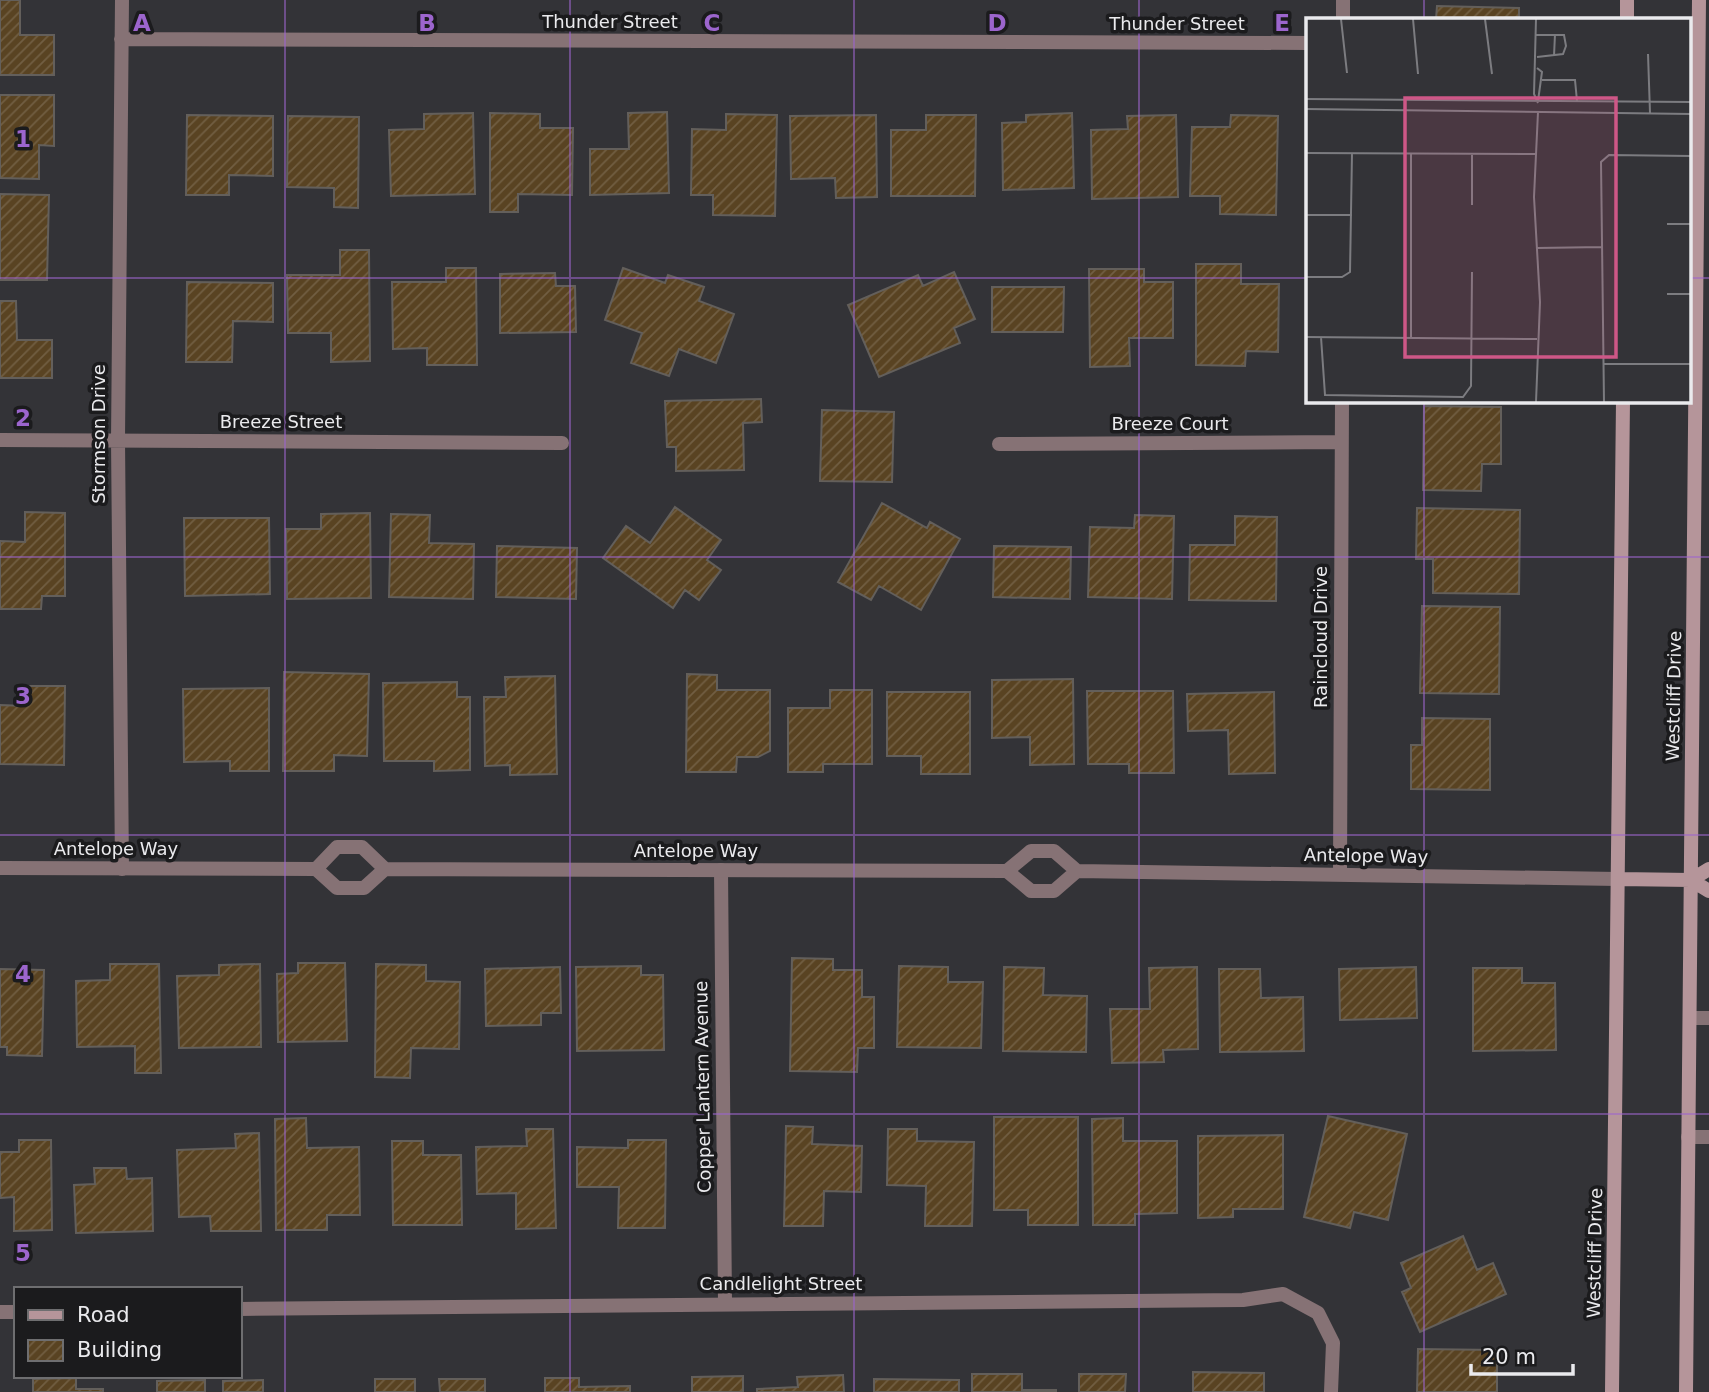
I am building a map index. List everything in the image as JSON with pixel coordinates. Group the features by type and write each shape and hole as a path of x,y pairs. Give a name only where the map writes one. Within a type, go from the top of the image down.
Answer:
{"main road":[{"path":"1627,0 1627,18"},
{"name":"Westcliff Drive","path":"1686,1392 1699,0"},
{"name":"Westcliff Drive","path":"1612,1392 1623,402"},
{"path":"1709,869 1691,880 1709,891"},
{"name":"Antelope Way","path":"1618,879 1691,880"}],"street":[{"name":"Stormson Drive","path":"122,0 118,440 122,869"},
{"path":"1343,0 1343,18"},
{"name":"Thunder Street","path":"121,39 1306,43"},
{"name":"Raincloud Drive","path":"1340,874 1342,402"},
{"name":"Breeze Street","path":"0,440 562,443"},
{"name":"Breeze Court","path":"999,443 1341,442"},
{"path":"338,847 362,847 385,869 364,888 338,888 316,869 338,847"},
{"path":"1031,851 1054,851 1077,871 1054,891 1031,891 1007,871 1031,851"},
{"name":"Antelope Way","path":"0,868 316,869"},
{"name":"Antelope Way","path":"385,869 1007,871"},
{"name":"Copper Lantern Avenue","path":"721,870 724,1303"},
{"name":"Antelope Way","path":"1077,871 1618,879"},
{"path":"1690,1018 1709,1018"},
{"path":"1688,1137 1709,1137"},
{"name":"Candlelight Street","path":"242,1309 1243,1300 1283,1294 1318,1313 1333,1343 1331,1392"}],"building":[{"path":"0,0 20,0 20,35 54,35 54,75 0,75"},
{"path":"1437,6 1519,8 1519,18 1436,18"},
{"path":"0,95 54,95 54,146 39,145 39,179 0,178"},
{"path":"667,112 669,193 590,195 590,149 629,149 628,113"},
{"path":"473,113 475,194 391,196 389,130 424,129 424,114"},
{"path":"490,113 540,114 540,128 573,128 572,195 518,194 518,212 490,212"},
{"path":"1072,113 1074,188 1003,190 1002,123 1026,122 1026,115"},
{"path":"726,114 777,115 775,216 713,215 713,195 691,195 692,129 726,130"},
{"path":"187,115 273,116 273,176 229,175 229,195 186,195"},
{"path":"876,115 877,197 836,198 835,178 791,179 790,116"},
{"path":"926,115 976,115 975,196 891,196 891,130 926,130"},
{"path":"1176,115 1178,197 1092,199 1091,130 1128,129 1127,116"},
{"path":"1231,115 1278,116 1276,215 1220,214 1220,196 1190,196 1192,127 1230,127"},
{"path":"288,116 359,117 358,208 334,207 334,188 287,187"},
{"path":"0,194 49,195 47,280 0,280"},
{"path":"340,250 369,250 370,361 331,362 331,333 288,333 287,275 340,275"},
{"path":"1196,264 1241,264 1241,284 1279,284 1278,352 1246,351 1245,366 1196,365"},
{"path":"446,268 476,268 477,365 427,365 427,348 393,349 392,282 446,282"},
{"path":"623,268 665,283 668,275 704,287 699,301 734,314 716,363 679,349 669,376 631,363 642,333 605,320"},
{"path":"1089,269 1144,269 1144,282 1173,282 1173,338 1129,338 1130,366 1090,367"},
{"path":"954,272 975,319 954,328 960,343 879,377 848,305 918,275 923,286"},
{"path":"555,273 556,286 575,286 576,332 500,333 500,274"},
{"path":"187,282 273,283 273,322 233,321 232,362 186,362"},
{"path":"992,287 1064,287 1063,332 992,332"},
{"path":"0,301 16,301 17,340 52,340 52,378 0,378"},
{"path":"761,399 762,422 743,423 744,470 676,471 676,447 667,447 665,401"},
{"path":"1424,406 1501,407 1501,464 1482,464 1481,491 1423,490"},
{"path":"822,410 894,412 892,482 820,481"},
{"path":"882,503 927,528 930,522 960,539 921,610 879,586 871,600 838,582"},
{"path":"675,507 721,540 707,560 721,570 699,600 685,590 673,608 603,558 626,526 650,543"},
{"path":"1417,508 1520,510 1519,594 1433,593 1433,559 1416,559"},
{"path":"25,512 65,513 65,596 42,596 41,609 0,609 0,541 25,542"},
{"path":"370,513 371,598 287,599 286,529 321,529 321,514"},
{"path":"391,514 430,515 429,543 474,544 473,599 389,597"},
{"path":"1135,515 1174,516 1172,599 1088,597 1090,527 1134,528"},
{"path":"1235,516 1277,517 1276,601 1189,600 1190,545 1235,545"},
{"path":"184,518 269,518 270,594 185,596"},
{"path":"497,546 577,548 576,599 496,597"},
{"path":"994,546 1071,547 1070,599 993,597"},
{"path":"1422,606 1500,607 1499,694 1420,693"},
{"path":"284,672 369,674 367,756 334,755 334,771 283,771"},
{"path":"687,674 717,675 717,690 770,690 770,751 758,757 737,757 736,772 686,772"},
{"path":"555,676 557,774 510,775 510,765 485,766 484,697 506,697 505,677"},
{"path":"1073,679 1074,764 1030,765 1030,737 992,738 992,680"},
{"path":"457,682 457,697 470,697 470,770 434,771 434,761 384,761 383,683"},
{"path":"25,686 65,686 64,765 0,764 0,705 25,706"},
{"path":"269,688 269,771 230,771 230,761 184,762 183,689"},
{"path":"830,690 872,690 872,764 823,764 823,772 788,772 788,708 830,708"},
{"path":"1087,691 1173,691 1174,773 1129,773 1129,764 1088,764"},
{"path":"887,692 970,692 970,774 921,774 921,756 887,756"},
{"path":"1274,692 1275,773 1229,774 1228,730 1188,731 1187,694"},
{"path":"1422,718 1490,719 1490,790 1411,789 1411,745 1422,745"},
{"path":"792,958 833,959 833,970 862,970 862,997 874,997 874,1048 858,1048 857,1072 790,1071"},
{"path":"298,963 345,963 347,1041 278,1042 277,974 298,973"},
{"path":"110,964 159,964 161,1073 135,1073 135,1046 77,1047 76,981 110,980"},
{"path":"260,964 261,1047 179,1048 177,976 219,975 219,965"},
{"path":"376,964 426,965 426,981 460,982 459,1049 411,1048 410,1078 375,1077"},
{"path":"641,966 641,975 663,975 664,1050 577,1051 576,967"},
{"path":"899,966 948,967 948,982 983,982 981,1048 897,1047"},
{"path":"560,967 561,1013 541,1013 541,1025 486,1026 485,969"},
{"path":"1004,967 1044,968 1043,995 1087,996 1086,1052 1003,1051"},
{"path":"1197,967 1198,1049 1163,1050 1164,1062 1112,1063 1110,1009 1150,1009 1149,968"},
{"path":"1416,967 1417,1018 1340,1020 1339,969"},
{"path":"1473,968 1522,968 1522,983 1555,983 1556,1050 1473,1051"},
{"path":"0,969 44,970 42,1056 7,1055 7,1047 0,1047"},
{"path":"1219,969 1260,969 1261,998 1303,997 1304,1051 1220,1052"},
{"path":"1328,1116 1407,1134 1388,1220 1354,1212 1350,1228 1304,1217"},
{"path":"994,1117 1078,1117 1078,1225 1028,1225 1028,1210 994,1210"},
{"path":"306,1118 307,1148 359,1147 360,1215 327,1215 327,1230 276,1230 275,1119"},
{"path":"1123,1118 1123,1141 1177,1141 1177,1213 1135,1214 1135,1225 1093,1225 1092,1119"},
{"path":"786,1126 813,1127 812,1144 862,1146 861,1192 824,1191 823,1226 784,1226"},
{"path":"526,1129 553,1129 556,1228 516,1229 516,1193 477,1194 476,1147 527,1146"},
{"path":"888,1129 917,1129 917,1141 974,1142 972,1226 925,1226 926,1186 887,1185"},
{"path":"259,1133 261,1231 211,1231 210,1216 179,1217 177,1150 236,1148 235,1134"},
{"path":"1283,1135 1283,1209 1233,1209 1233,1217 1198,1218 1198,1136"},
{"path":"19,1140 51,1140 52,1230 14,1231 14,1197 0,1198 0,1152 19,1152"},
{"path":"628,1140 666,1140 665,1228 618,1228 619,1187 577,1187 577,1147 628,1148"},
{"path":"392,1141 423,1141 423,1155 461,1155 462,1225 393,1225"},
{"path":"94,1168 126,1168 127,1179 152,1178 153,1231 76,1233 74,1185 95,1184"},
{"path":"1463,1236 1477,1270 1493,1263 1506,1294 1420,1332 1402,1292 1411,1288 1401,1263"},
{"path":"1418,1349 1497,1350 1497,1392 1417,1392"},
{"path":"1193,1372 1264,1373 1264,1392 1193,1392"},
{"path":"972,1374 1022,1374 1022,1390 1056,1392 972,1392"},
{"path":"1079,1374 1126,1374 1125,1392 1079,1392"},
{"path":"843,1375 844,1392 757,1392 757,1389 798,1387 797,1377"},
{"path":"743,1376 743,1392 692,1392 692,1377"},
{"path":"76,1378 76,1389 103,1389 103,1392 33,1392 33,1379"},
{"path":"545,1378 579,1378 579,1387 630,1386 630,1392 545,1392"},
{"path":"375,1379 415,1379 415,1392 375,1392"},
{"path":"439,1379 485,1379 485,1392 440,1392"},
{"path":"874,1379 959,1380 959,1392 874,1392"},
{"path":"205,1380 205,1392 157,1392 157,1381"},
{"path":"263,1380 263,1392 223,1392 223,1381"}]}
